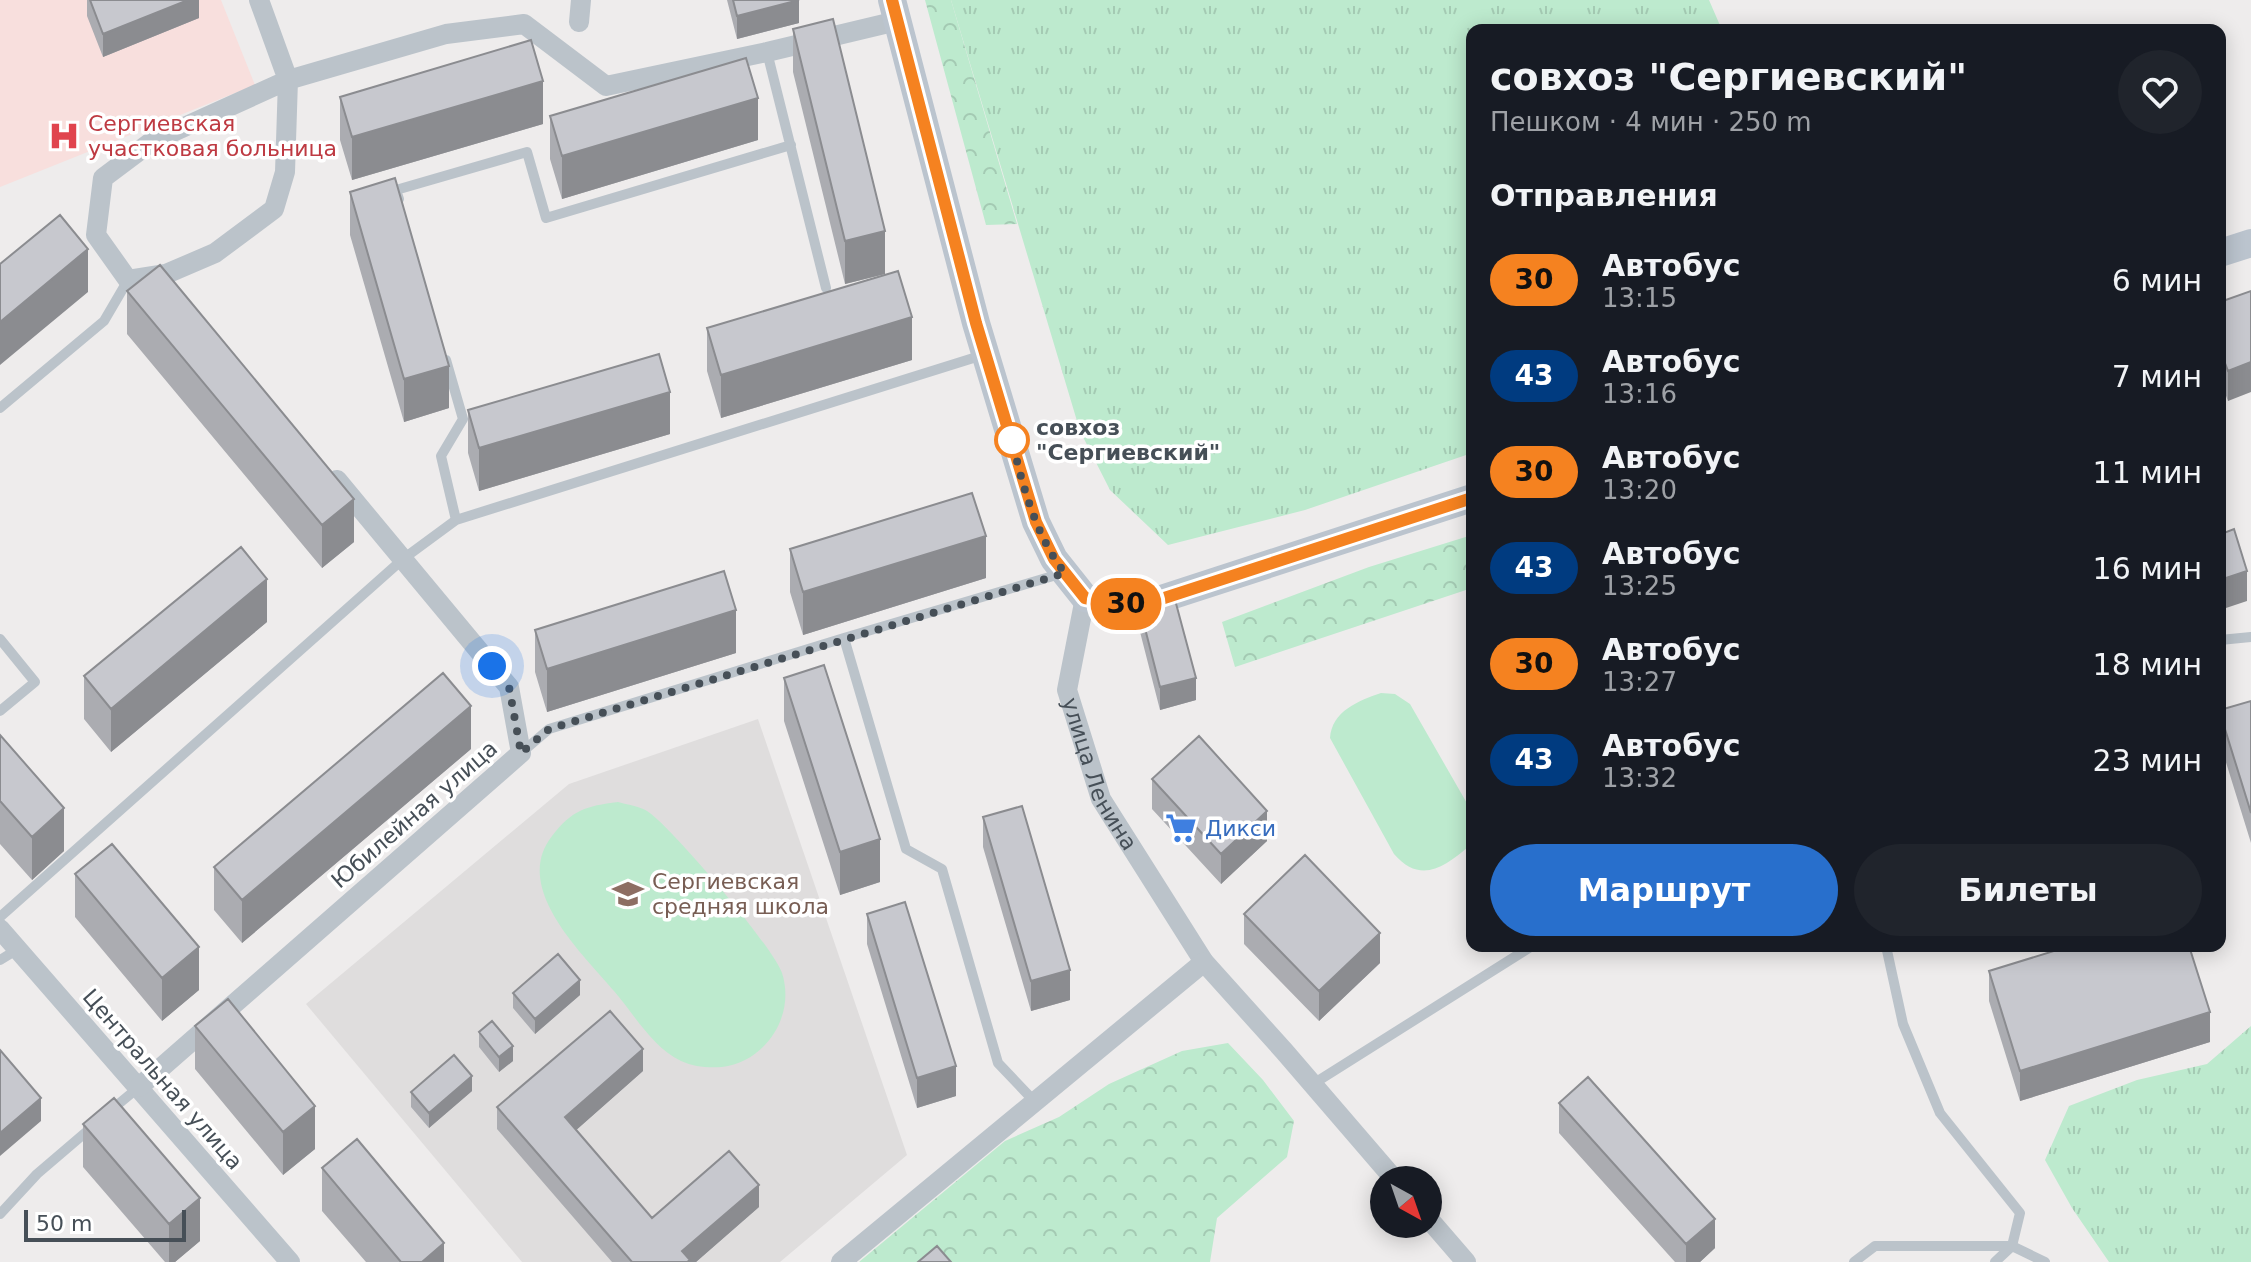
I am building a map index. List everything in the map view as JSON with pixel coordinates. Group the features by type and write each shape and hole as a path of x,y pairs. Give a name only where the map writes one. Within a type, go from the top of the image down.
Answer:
{"street":[{"path":"259,0 288,80 285,172 274,209 215,253 171,280 128,280 96,235 103,178 151,142 288,80 446,34 524,24 606,86 767,52 894,10 985,355 1036,522 1054,559 1085,598 1119,605 1155,601 1466,500"},
{"path":"579,22 581,0"},
{"path":"2226,251 2251,243"},
{"name":"Юбилейная улица","path":"139,1087 521,753 509,687 324,464"},
{"name":"улица Ленина","path":"1085,598 1067,690 1101,799 1204,962 1383,1166"},
{"name":"Центральная улица","path":"0,929 290,1262"},
{"path":"841,1262 1204,962"},
{"path":"1442,1234 1466,1262"}],"lane":[{"path":"767,52 826,288"},
{"path":"401,206 396,190 527,152 546,218 791,145"},
{"path":"0,408 104,321 128,280"},
{"path":"441,343 463,419 441,456 456,520"},
{"path":"0,917 403,559 456,520 985,355"},
{"path":"521,753 549,729 1065,573"},
{"path":"2226,639 2251,637"},
{"path":"844,638 906,849 942,869 998,1063 1035,1102"},
{"path":"0,639 35,682 0,711"},
{"path":"0,960 18,949"},
{"path":"1313,1084 1522,952"},
{"path":"1887,952 1903,1024 1940,1113 2020,1213 2012,1246 1995,1262"},
{"path":"0,1214 37,1174 139,1087"},
{"path":"1854,1262 1875,1246 2012,1246 2045,1262"}],"shaded area":[{"name":"Сергиевская участковая больница","path":"0,0 221,0 255,85 0,187"},
{"name":"Сергиевская средняя школа","path":"758,719 907,1155 780,1262 522,1262 306,1004 569,784"}],"green space":[{"path":"925,0 951,0 1017,224 986,225"},
{"path":"951,0 1709,0 1719,24 1466,24 1466,455 1305,510 1168,545 1110,490 1080,431"},
{"path":"1466,537 1466,590 1235,667 1222,622 1369,567"},
{"path":"1381,693 1395,694 1410,704 1466,802 1466,848 1450,861 1432,870 1423,870 1413,868 1394,854 1330,738 1341,714"},
{"path":"618,802 647,811 677,839 742,914 782,973 785,1005 781,1020 764,1046 737,1063 722,1067 696,1066 681,1061 661,1048 570,939 545,898 540,877 542,856 552,836 566,820 580,811"},
{"path":"2251,1026 2251,1262 2109,1262 2072,1208 2045,1160 2069,1106 2137,1080 2207,1064"},
{"path":"1228,1043 1263,1080 1294,1121 1287,1157 1217,1218 1210,1262 859,1262 1005,1141 1059,1117 1109,1084 1182,1051"}],"building":[{"path":"90,0 188,0 103,34"},
{"path":"733,0 799,0 737,16"},
{"path":"833,19 885,231 845,241 793,29"},
{"path":"531,40 543,81 352,137 340,97"},
{"path":"746,58 758,98 562,156 550,116"},
{"path":"395,178 449,366 404,379 350,192"},
{"path":"60,215 88,249 0,322 0,264"},
{"path":"160,265 354,499 322,525 127,291"},
{"path":"898,271 912,317 721,375 707,328"},
{"path":"2251,291 2251,362 2228,371 2226,366 2226,300"},
{"path":"659,354 670,392 479,448 468,410"},
{"path":"972,493 986,536 803,592 790,549"},
{"path":"2234,529 2247,571 2226,578 2226,532"},
{"path":"241,547 267,579 111,709 84,676"},
{"path":"724,571 736,610 547,669 535,630"},
{"path":"1174,596 1196,678 1160,687 1139,605"},
{"path":"824,665 880,839 840,852 784,678"},
{"path":"443,673 471,706 242,900 214,867"},
{"path":"2251,701 2251,813 2226,732 2226,708"},
{"path":"0,735 64,808 32,837 0,801"},
{"path":"1199,736 1267,811 1221,854 1152,779"},
{"path":"1022,806 1070,970 1031,981 983,817"},
{"path":"112,844 199,947 162,978 75,874"},
{"path":"1305,855 1380,933 1319,991 1244,914"},
{"path":"905,902 956,1066 917,1078 867,914"},
{"path":"2051,952 2191,952 2210,1012 2020,1071 1989,971"},
{"path":"558,954 580,980 535,1019 513,993"},
{"path":"228,999 315,1106 283,1132 195,1026"},
{"path":"610,1011 643,1049 565,1117 652,1218 729,1151 759,1185 682,1251 690,1260 687,1262 632,1262 497,1107"},
{"path":"492,1021 513,1046 499,1057 479,1032"},
{"path":"0,1050 41,1098 0,1133"},
{"path":"454,1055 472,1076 429,1113 411,1092"},
{"path":"1588,1077 1715,1219 1686,1244 1559,1103"},
{"path":"114,1098 200,1198 169,1224 83,1124"},
{"path":"357,1139 444,1243 422,1262 401,1262 322,1168"},
{"path":"937,1246 951,1262 918,1262"}],"bus line":[{"name":"30","path":"892,0 976,323 1036,522 1054,559 1085,598 1119,605 1155,601 1466,500"}],"place":[{"name":"Сергиевская участковая больница","path":"64,136"},
{"name":"совхоз \"Сергиевский\"","path":"1012,440"},
{"name":"Дикси","path":"1181,828"},
{"name":"Сергиевская средняя школа","path":"628,894"}],"route":[{"path":"492,666 509,687 521,753 549,729 1065,573 1054,559 1036,522 1012,440"}]}
